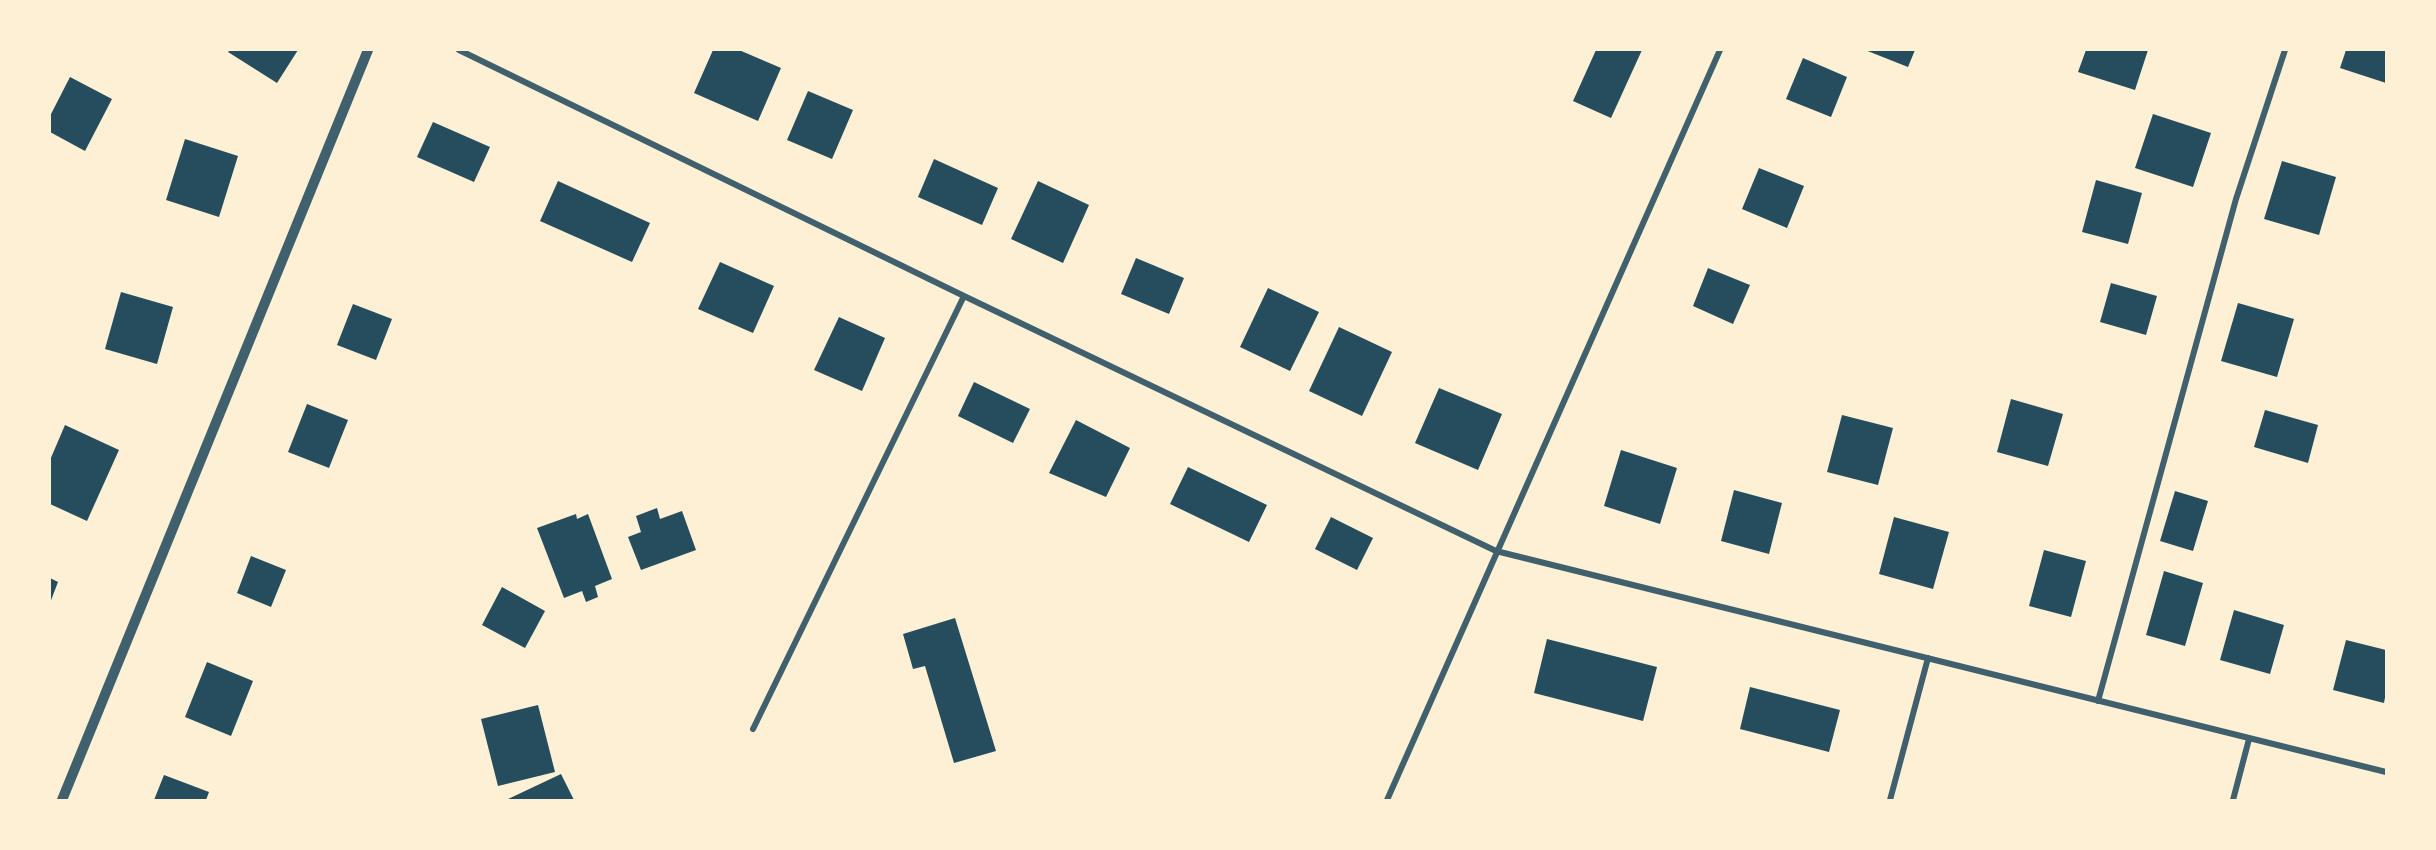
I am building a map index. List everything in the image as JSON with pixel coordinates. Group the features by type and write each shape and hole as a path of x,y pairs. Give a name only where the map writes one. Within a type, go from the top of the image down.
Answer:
{"street":[{"path":"62,801 368,50"},
{"path":"459,50 964,296 1496,551 2386,772"},
{"path":"1387,801 1720,50"},
{"path":"2098,701 2236,199 2285,50"},
{"path":"753,729 964,296"},
{"path":"1890,801 1928,658"},
{"path":"2232,801 2249,739"}],"building":[{"path":"230,50 298,50 277,83 228,52"},
{"path":"713,50 739,50 781,68 758,121 694,93"},
{"path":"1596,50 1642,50 1611,118 1573,101"},
{"path":"1865,50 1915,50 1908,67"},
{"path":"2086,50 2148,50 2135,90 2078,72"},
{"path":"2346,50 2386,50 2386,83 2340,68"},
{"path":"1803,58 1847,77 1831,117 1786,99"},
{"path":"70,77 112,99 85,151 50,132 50,116"},
{"path":"808,91 853,110 832,159 787,140"},
{"path":"2153,114 2211,133 2193,187 2135,168"},
{"path":"433,122 490,147 474,182 417,157"},
{"path":"185,139 238,156 219,217 166,200"},
{"path":"934,159 998,188 982,225 918,197"},
{"path":"2282,161 2336,177 2319,235 2264,219"},
{"path":"1759,168 1804,186 1787,228 1742,209"},
{"path":"2096,180 2142,193 2128,244 2082,232"},
{"path":"558,181 650,223 632,262 540,221"},
{"path":"1038,181 1089,205 1063,263 1011,239"},
{"path":"1136,258 1184,278 1169,314 1121,294"},
{"path":"720,262 774,286 753,333 698,309"},
{"path":"1708,268 1750,285 1733,324 1693,306"},
{"path":"2111,283 2157,296 2146,335 2100,322"},
{"path":"1268,288 1319,312 1290,371 1240,347"},
{"path":"121,292 173,307 157,364 105,349"},
{"path":"2238,303 2294,319 2277,377 2221,361"},
{"path":"353,304 392,319 376,360 337,345"},
{"path":"839,317 885,338 862,391 814,370"},
{"path":"1339,327 1392,352 1362,416 1309,391"},
{"path":"974,382 1030,409 1013,443 958,416"},
{"path":"1439,388 1502,414 1478,470 1415,443"},
{"path":"2011,399 2063,414 2048,466 1997,452"},
{"path":"307,404 348,420 329,468 288,452"},
{"path":"2265,410 2318,425 2308,463 2254,447"},
{"path":"1842,415 1893,428 1878,485 1827,472"},
{"path":"1076,420 1130,448 1106,497 1049,473"},
{"path":"65,425 119,450 87,521 50,504 50,460"},
{"path":"1621,450 1677,468 1660,524 1604,506"},
{"path":"1188,467 1267,505 1249,542 1170,504"},
{"path":"1734,490 1782,503 1769,554 1721,541"},
{"path":"2175,491 2208,501 2193,551 2160,541"},
{"path":"657,508 660,519 682,511 696,550 641,570 628,537 641,532 636,516"},
{"path":"576,514 577,519 588,514 612,579 595,586 598,597 586,602 582,591 564,598 537,528"},
{"path":"1331,517 1373,538 1357,570 1315,549"},
{"path":"1894,517 1949,532 1933,589 1879,574"},
{"path":"2044,550 2086,561 2071,617 2029,606"},
{"path":"251,556 286,570 271,607 237,593"},
{"path":"2164,571 2203,583 2185,646 2146,635"},
{"path":"50,578 58,582 50,603"},
{"path":"502,587 545,611 525,648 482,625"},
{"path":"2234,610 2284,625 2270,674 2220,660"},
{"path":"955,618 996,751 954,763 925,666 913,669 903,634"},
{"path":"1547,639 1657,667 1643,721 1534,693"},
{"path":"2346,640 2386,650 2384,703 2333,690"},
{"path":"207,662 253,681 231,736 185,717"},
{"path":"1750,687 1840,710 1829,752 1740,729"},
{"path":"538,705 555,772 498,786 481,719"},
{"path":"561,774 574,800 506,800"},
{"path":"164,775 209,792 206,800 154,800"}]}
